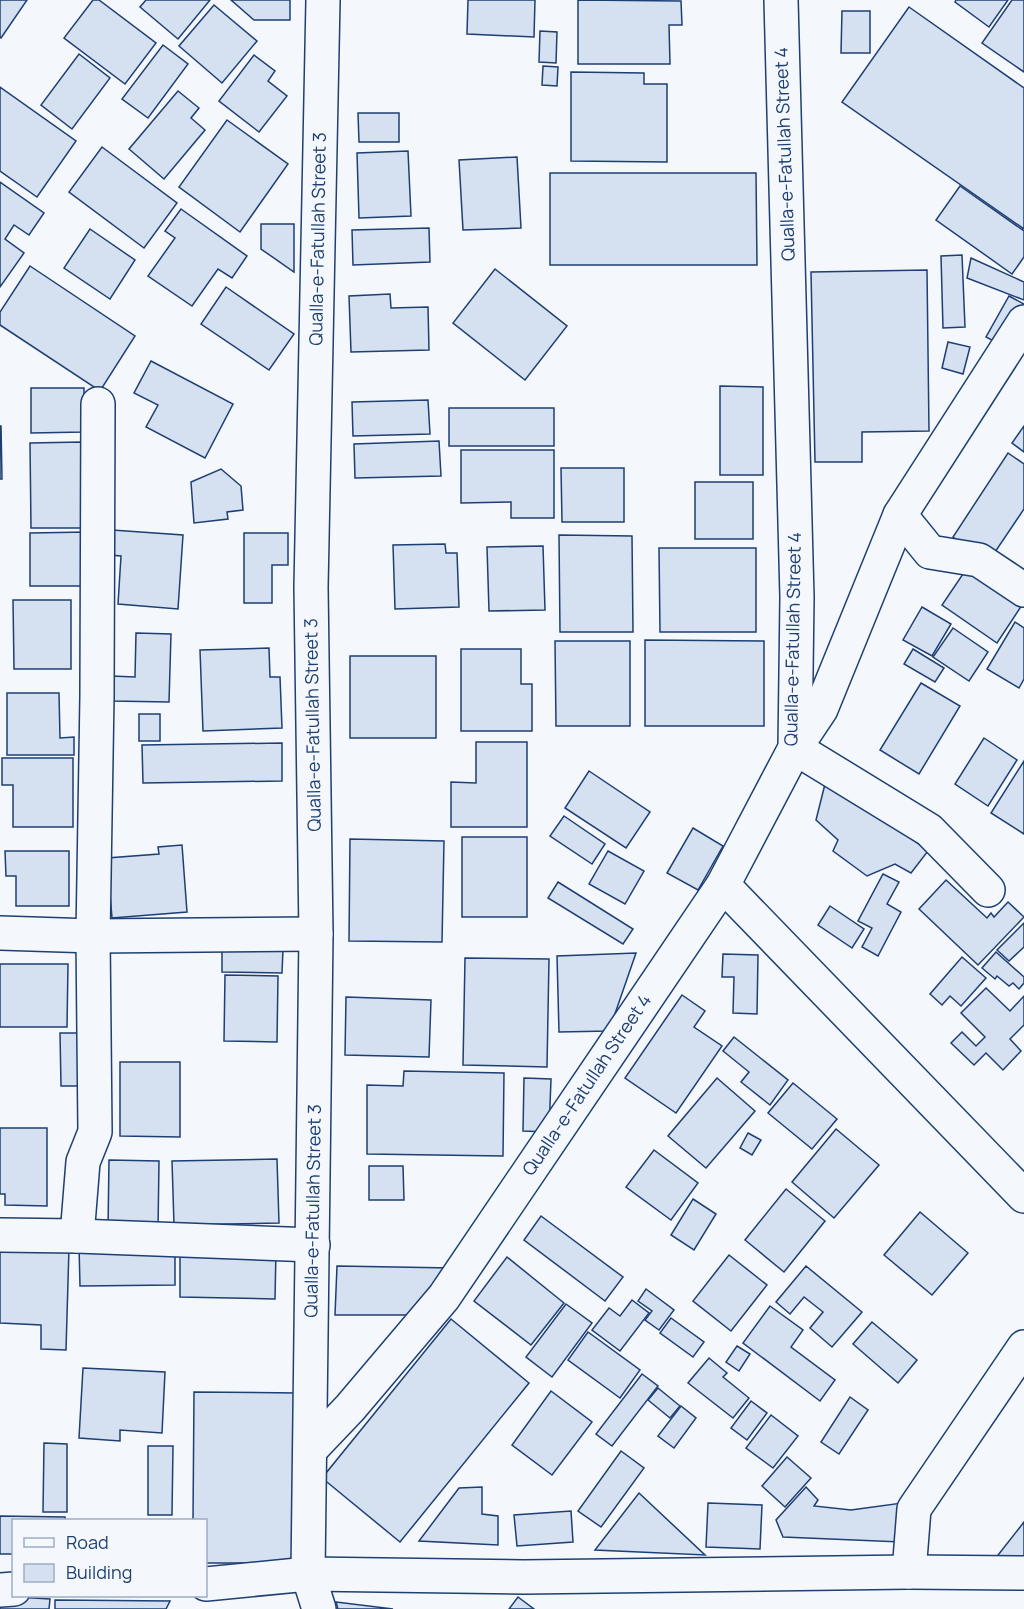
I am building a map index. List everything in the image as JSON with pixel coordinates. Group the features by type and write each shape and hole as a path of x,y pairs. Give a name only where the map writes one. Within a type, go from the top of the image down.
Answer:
{"street":[{"name":"Qualla-e-Fatullah Street 3","path":"319,1609 308,1574 316,934 311,587 324,0"},
{"name":"Qualla-e-Fatullah Street 4","path":"310,1450 350,1408 444,1297 723,885 795,748 797,597 781,0"},
{"path":"988,890 929,830 795,748 821,709 900,515 1024,322"},
{"path":"77,1236 83,1162 95,1132 93,936 98,404"},
{"path":"900,515 930,552 979,560 1024,590"},
{"path":"723,885 1024,1196"},
{"path":"0,933 93,936 316,934"},
{"path":"0,1235 313,1245"},
{"path":"909,1572 914,1509 1024,1347"},
{"path":"207,1596 215,1583 308,1574 524,1576 909,1572 1024,1574"}],"building":[{"path":"0,0 27,0 1,38 0,37"},
{"path":"93,0 99,0 156,43 125,84 64,38"},
{"path":"146,0 210,0 178,39 140,7"},
{"path":"231,0 290,0 290,20 254,20"},
{"path":"468,0 535,0 534,37 467,34"},
{"path":"578,0 681,1 682,25 669,25 670,64 578,64"},
{"path":"956,0 1008,0 989,27 955,2"},
{"path":"1012,0 1024,0 1024,72 982,43"},
{"path":"214,5 257,41 222,83 179,46"},
{"path":"909,7 1024,88 1024,229 842,102"},
{"path":"842,11 870,11 870,53 841,53"},
{"path":"540,31 557,32 556,63 539,62"},
{"path":"163,45 188,64 148,118 122,99"},
{"path":"79,54 110,78 72,129 41,105"},
{"path":"254,55 275,71 268,81 287,96 259,132 219,101"},
{"path":"543,66 558,67 557,86 542,85"},
{"path":"571,72 644,73 644,84 667,84 667,162 571,161"},
{"path":"0,87 76,141 37,197 0,171"},
{"path":"178,91 199,108 191,118 205,130 164,179 129,149"},
{"path":"358,113 399,113 399,142 359,142"},
{"path":"227,120 288,164 240,232 179,187"},
{"path":"102,147 177,203 144,248 69,192"},
{"path":"408,151 411,216 359,218 357,153"},
{"path":"517,157 521,228 463,230 459,160"},
{"path":"550,173 756,173 757,265 550,265"},
{"path":"0,182 44,213 29,235 14,225 5,239 24,253 0,287"},
{"path":"960,186 1024,231 1024,257 1012,274 936,220"},
{"path":"181,209 247,256 232,278 218,269 192,306 148,276 175,238 165,231"},
{"path":"261,224 294,224 294,272 261,249"},
{"path":"429,228 430,262 353,265 352,230"},
{"path":"90,229 135,260 110,299 64,268"},
{"path":"962,255 965,327 943,328 941,256"},
{"path":"971,258 1024,282 1024,300 967,278"},
{"path":"30,266 135,336 100,391 0,325 0,312"},
{"path":"495,269 567,326 525,380 453,323"},
{"path":"927,270 929,431 862,432 862,462 815,462 811,272"},
{"path":"226,287 294,334 269,370 201,324"},
{"path":"390,294 391,308 428,307 429,350 351,352 349,296"},
{"path":"1009,296 1024,304 1001,345 986,337"},
{"path":"948,342 970,347 963,374 942,368"},
{"path":"151,361 233,404 205,458 146,427 158,405 134,393"},
{"path":"720,386 763,387 763,475 720,475"},
{"path":"31,388 84,388 84,432 31,433"},
{"path":"428,400 430,434 353,436 352,402"},
{"path":"449,408 554,408 554,446 449,446"},
{"path":"1,426 2,479 0,479"},
{"path":"1024,426 1024,452 1012,443"},
{"path":"439,441 441,476 355,478 354,444"},
{"path":"82,442 91,528 31,528 30,443"},
{"path":"461,450 554,450 554,518 511,518 511,502 461,503"},
{"path":"1008,453 1024,464 1024,509 989,561 953,537"},
{"path":"561,468 624,468 624,522 562,522"},
{"path":"221,469 241,486 243,510 227,512 228,519 194,523 191,482"},
{"path":"695,482 753,482 753,539 695,539"},
{"path":"112,530 183,535 178,609 118,604 121,556 110,555"},
{"path":"88,532 88,586 30,586 30,533"},
{"path":"244,533 288,533 288,565 272,565 272,603 244,603"},
{"path":"559,535 632,536 633,632 560,632"},
{"path":"445,544 446,553 457,553 459,607 395,609 393,545"},
{"path":"543,546 545,610 489,611 487,547"},
{"path":"659,548 756,548 756,632 660,632"},
{"path":"967,568 1022,605 997,643 942,605"},
{"path":"13,600 71,600 71,669 14,669"},
{"path":"922,607 951,624 932,656 903,640"},
{"path":"1015,622 1024,628 1024,679 1019,688 987,669"},
{"path":"953,628 988,652 969,681 933,657"},
{"path":"136,633 171,634 169,702 111,701 112,676 135,677"},
{"path":"645,640 764,641 764,726 645,726"},
{"path":"555,641 630,641 630,726 556,726"},
{"path":"269,648 270,677 280,677 282,728 203,731 200,650"},
{"path":"461,649 521,649 521,684 532,684 532,731 461,731"},
{"path":"913,649 944,668 935,682 904,664"},
{"path":"350,656 436,656 436,738 350,738"},
{"path":"921,683 960,706 919,774 880,750"},
{"path":"7,693 59,693 60,738 74,737 74,755 7,755"},
{"path":"139,714 160,714 160,741 139,741"},
{"path":"984,738 1017,760 988,806 955,784"},
{"path":"476,742 527,742 527,827 451,827 451,782 476,783"},
{"path":"282,743 282,781 143,783 142,745"},
{"path":"2,758 73,758 73,827 13,827 13,785 2,785"},
{"path":"1024,761 1024,834 991,813"},
{"path":"589,771 650,812 626,848 565,808"},
{"path":"827,776 928,851 911,873 895,864 867,876 833,851 838,840 816,820"},
{"path":"564,816 605,844 592,864 550,836"},
{"path":"693,828 723,846 698,890 667,873"},
{"path":"462,837 527,837 527,917 462,917"},
{"path":"350,839 444,841 442,942 349,941"},
{"path":"182,845 187,912 112,918 107,858 159,854 158,847"},
{"path":"5,851 69,851 69,906 16,906 16,876 6,876"},
{"path":"608,851 644,871 625,904 589,884"},
{"path":"883,874 899,882 887,904 901,912 878,956 862,947 872,928 858,921"},
{"path":"946,880 987,918 991,913 994,917 1008,902 1024,917 978,965 919,909"},
{"path":"558,882 633,929 623,944 548,898"},
{"path":"830,906 864,929 852,948 818,925"},
{"path":"1024,923 1024,947 1009,961 997,950"},
{"path":"222,947 283,949 282,973 222,972"},
{"path":"996,952 1024,977 1024,983 1019,989 1013,983 1009,986 997,976 995,979 982,968"},
{"path":"636,953 609,1031 559,1032 557,956"},
{"path":"723,954 758,955 757,1014 733,1013 734,977 722,977"},
{"path":"962,957 986,978 961,1006 950,996 942,1005 930,994"},
{"path":"465,958 549,959 547,1067 463,1065"},
{"path":"0,964 68,964 67,1027 0,1027"},
{"path":"225,975 278,976 277,1042 224,1041"},
{"path":"986,988 1010,1011 1024,996 1024,1025 1010,1039 1021,1051 1003,1070 986,1053 974,1065 951,1043 962,1032 976,1046 985,1037 961,1013"},
{"path":"682,995 705,1011 694,1027 722,1046 676,1113 625,1078"},
{"path":"346,997 431,1000 429,1057 345,1055"},
{"path":"60,1033 84,1033 84,1086 61,1086"},
{"path":"734,1037 788,1080 770,1105 741,1082 749,1072 723,1051"},
{"path":"120,1062 180,1062 180,1137 120,1136"},
{"path":"404,1071 504,1073 503,1156 367,1154 367,1085 403,1086"},
{"path":"524,1078 551,1079 549,1132 523,1131"},
{"path":"717,1078 755,1111 706,1168 668,1136"},
{"path":"793,1083 837,1119 812,1149 768,1113"},
{"path":"0,1128 47,1128 47,1206 5,1205 5,1194 0,1194"},
{"path":"836,1129 879,1165 834,1218 792,1182"},
{"path":"748,1133 761,1140 752,1155 740,1148"},
{"path":"654,1150 698,1183 671,1220 626,1187"},
{"path":"277,1159 279,1223 174,1225 172,1161"},
{"path":"109,1160 159,1161 158,1231 108,1230"},
{"path":"369,1166 403,1166 404,1200 369,1200"},
{"path":"786,1189 825,1221 784,1272 745,1240"},
{"path":"693,1199 716,1214 694,1250 671,1235"},
{"path":"920,1212 968,1253 932,1295 884,1255"},
{"path":"541,1216 623,1277 605,1301 524,1240"},
{"path":"175,1244 175,1285 80,1286 79,1245"},
{"path":"0,1246 69,1248 66,1350 41,1349 41,1325 0,1323"},
{"path":"180,1249 276,1251 275,1299 180,1297"},
{"path":"729,1255 767,1285 731,1331 693,1301"},
{"path":"507,1257 564,1303 531,1345 474,1301"},
{"path":"337,1266 452,1268 416,1315 335,1315"},
{"path":"806,1266 862,1312 832,1347 810,1328 823,1312 804,1297 790,1314 776,1302"},
{"path":"646,1289 674,1310 659,1330 645,1320 652,1311 638,1301"},
{"path":"632,1300 649,1313 620,1351 592,1330 609,1308 620,1316"},
{"path":"566,1304 592,1323 552,1377 526,1357"},
{"path":"770,1306 803,1330 791,1347 835,1380 820,1401 743,1343"},
{"path":"671,1318 704,1342 693,1357 660,1333"},
{"path":"451,1319 529,1383 400,1542 322,1478"},
{"path":"872,1322 917,1360 898,1383 853,1344"},
{"path":"588,1332 640,1370 620,1398 568,1360"},
{"path":"737,1346 750,1354 739,1371 726,1362"},
{"path":"709,1358 727,1373 723,1377 749,1398 733,1418 688,1383"},
{"path":"83,1368 165,1372 162,1433 120,1430 120,1441 79,1438"},
{"path":"642,1374 658,1386 612,1446 596,1434"},
{"path":"658,1388 680,1406 670,1418 648,1400"},
{"path":"551,1391 592,1422 552,1475 512,1445"},
{"path":"194,1392 298,1393 296,1563 207,1563 207,1519 193,1519"},
{"path":"850,1397 868,1410 839,1454 821,1442"},
{"path":"751,1401 767,1413 747,1440 731,1428"},
{"path":"681,1406 696,1418 674,1448 658,1436"},
{"path":"771,1415 798,1436 773,1468 746,1448"},
{"path":"44,1443 67,1444 67,1512 43,1512"},
{"path":"148,1446 173,1446 172,1515 148,1515"},
{"path":"621,1451 644,1468 601,1527 578,1511"},
{"path":"787,1457 811,1478 785,1507 762,1486"},
{"path":"482,1487 482,1514 498,1516 498,1545 419,1541 459,1488"},
{"path":"806,1487 818,1500 814,1506 851,1510 902,1503 901,1542 783,1537 776,1520"},
{"path":"639,1493 705,1555 595,1550"},
{"path":"708,1503 762,1505 760,1549 706,1547"},
{"path":"571,1511 573,1542 517,1546 514,1515"},
{"path":"0,1516 65,1517 65,1519 12,1519 12,1554 0,1554"},
{"path":"1024,1522 1024,1557 995,1559"},
{"path":"0,1596 50,1599 49,1609 0,1609"},
{"path":"518,1597 534,1609 509,1609"},
{"path":"55,1600 170,1601 166,1609 55,1609"},
{"path":"336,1602 393,1609 338,1609"}]}
